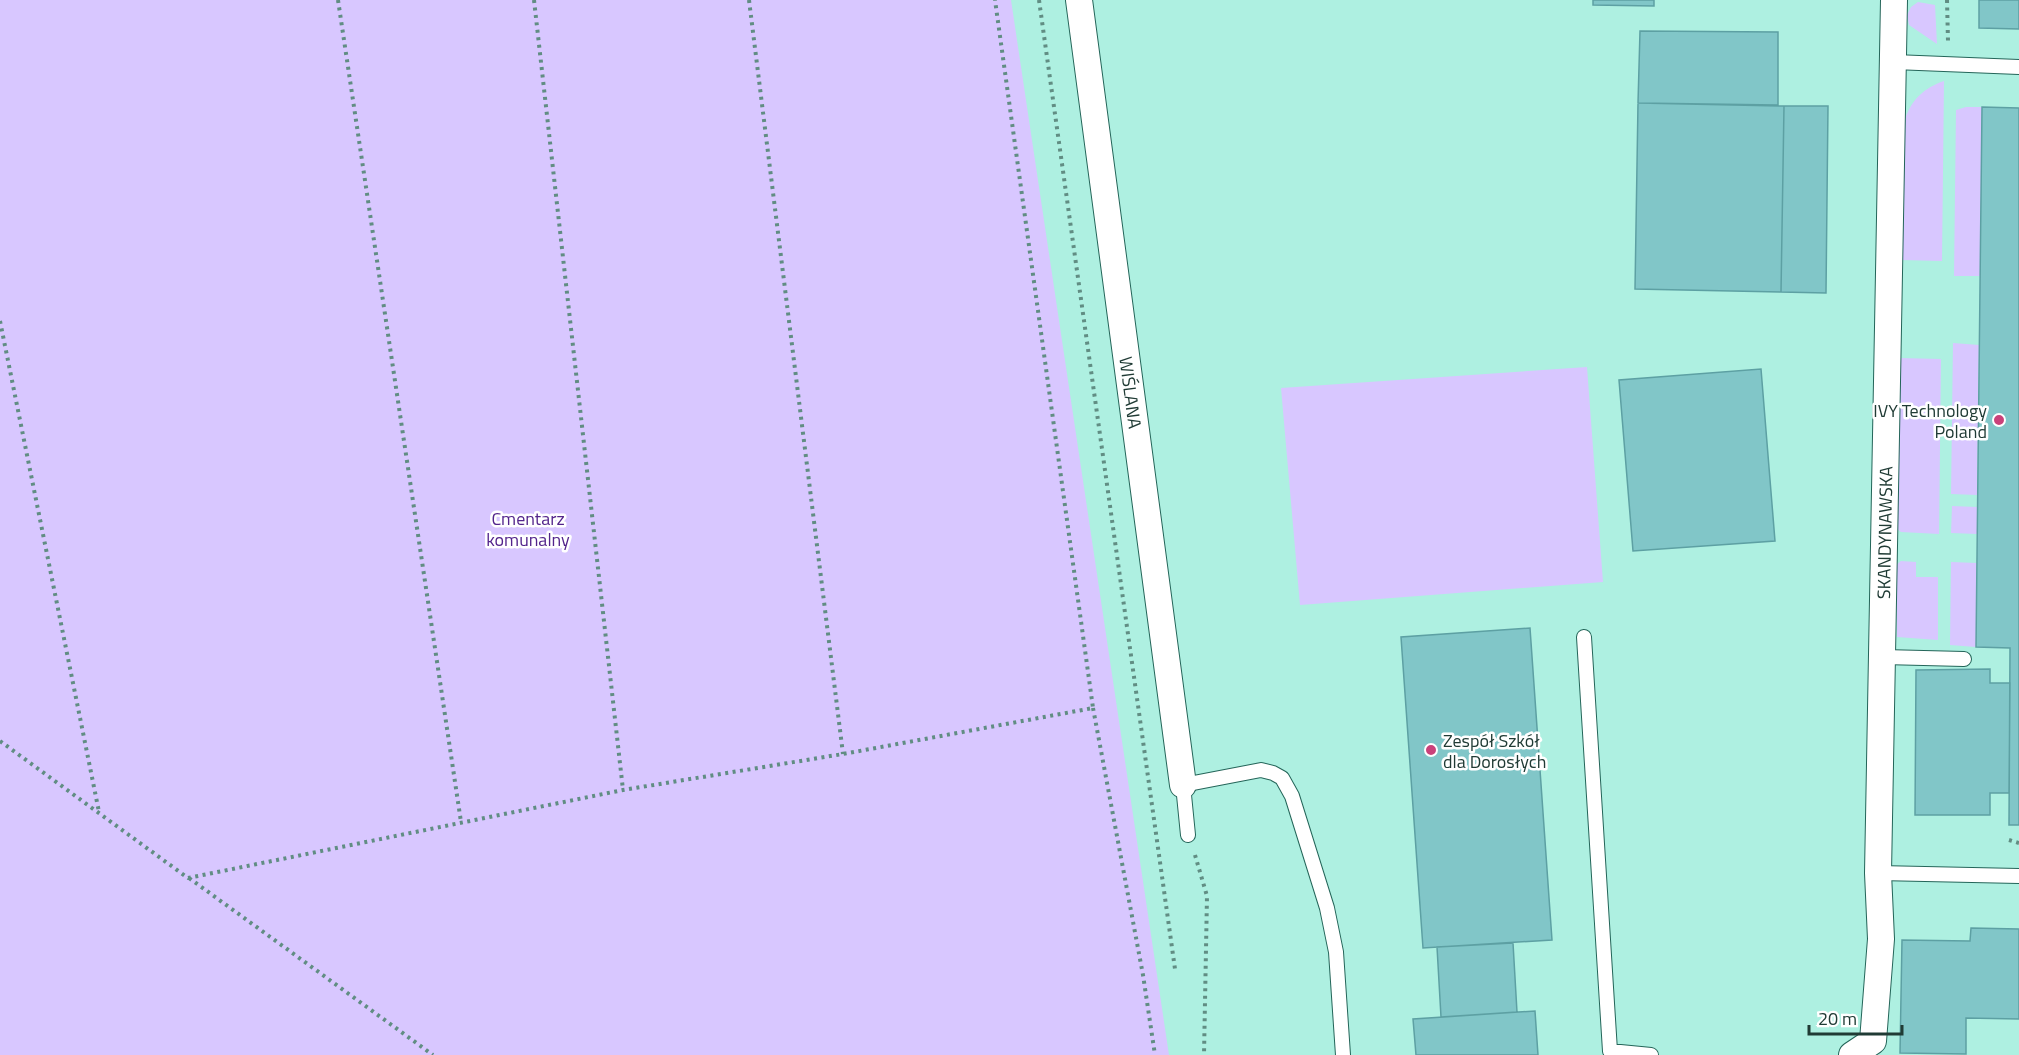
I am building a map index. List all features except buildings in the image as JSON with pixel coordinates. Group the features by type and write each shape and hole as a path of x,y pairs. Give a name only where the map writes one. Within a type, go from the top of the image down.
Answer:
{"street":[{"name":"WIŚLANA","path":"1079,0 1183,785"},
{"name":"SKANDYNAWSKA","path":"1852,1055 1873,1041 1881,939 1878,873 1894,0"}],"lane":[{"path":"1894,62 2019,67"},
{"path":"1584,637 1610,1053 1651,1055"},
{"path":"1883,657 1964,659"},
{"path":"1188,835 1183,785 1261,770 1273,772 1282,778 1293,796 1327,908 1336,952 1343,1055"},
{"path":"1878,873 2019,876"}],"path":[{"path":"338,0 461,822"},
{"path":"534,0 622,790"},
{"path":"749,0 843,754"},
{"path":"995,0 1093,708 1143,975 1155,1055"},
{"path":"1039,0 1175,969"},
{"path":"0,321 99,812"},
{"path":"188,878 622,790 843,754 1093,708"},
{"path":"0,741 433,1055"},
{"path":"1188,835 1207,896 1204,1055"},
{"path":"2009,840 2019,843"}],"green space":[{"name":"Cmentarz komunalny","path":"0,0 1011,0 1169,1055 0,1055"},
{"path":"1918,2 1935,5 1937,44 1909,25 1907,15 1911,7"},
{"path":"1944,81 1942,261 1901,260 1905,119 1911,106 1920,95 1930,87"},
{"path":"1966,107 1982,107 1980,276 1954,276 1956,110"},
{"path":"1953,343 1979,345 1977,495 1951,494"},
{"path":"1899,358 1941,359 1939,534 1901,532 1897,529"},
{"path":"1587,367 1603,582 1300,605 1281,388"},
{"path":"1952,506 1977,507 1977,534 1951,533"},
{"path":"1901,561 1916,562 1916,577 1938,577 1938,640 1897,637 1896,565"},
{"path":"1951,562 1977,563 1976,647 1950,645"}],"place":[{"name":"IVY Technology Poland","path":"1999,420"},
{"name":"Zespół Szkół dla Dorosłych","path":"1431,750"}]}
